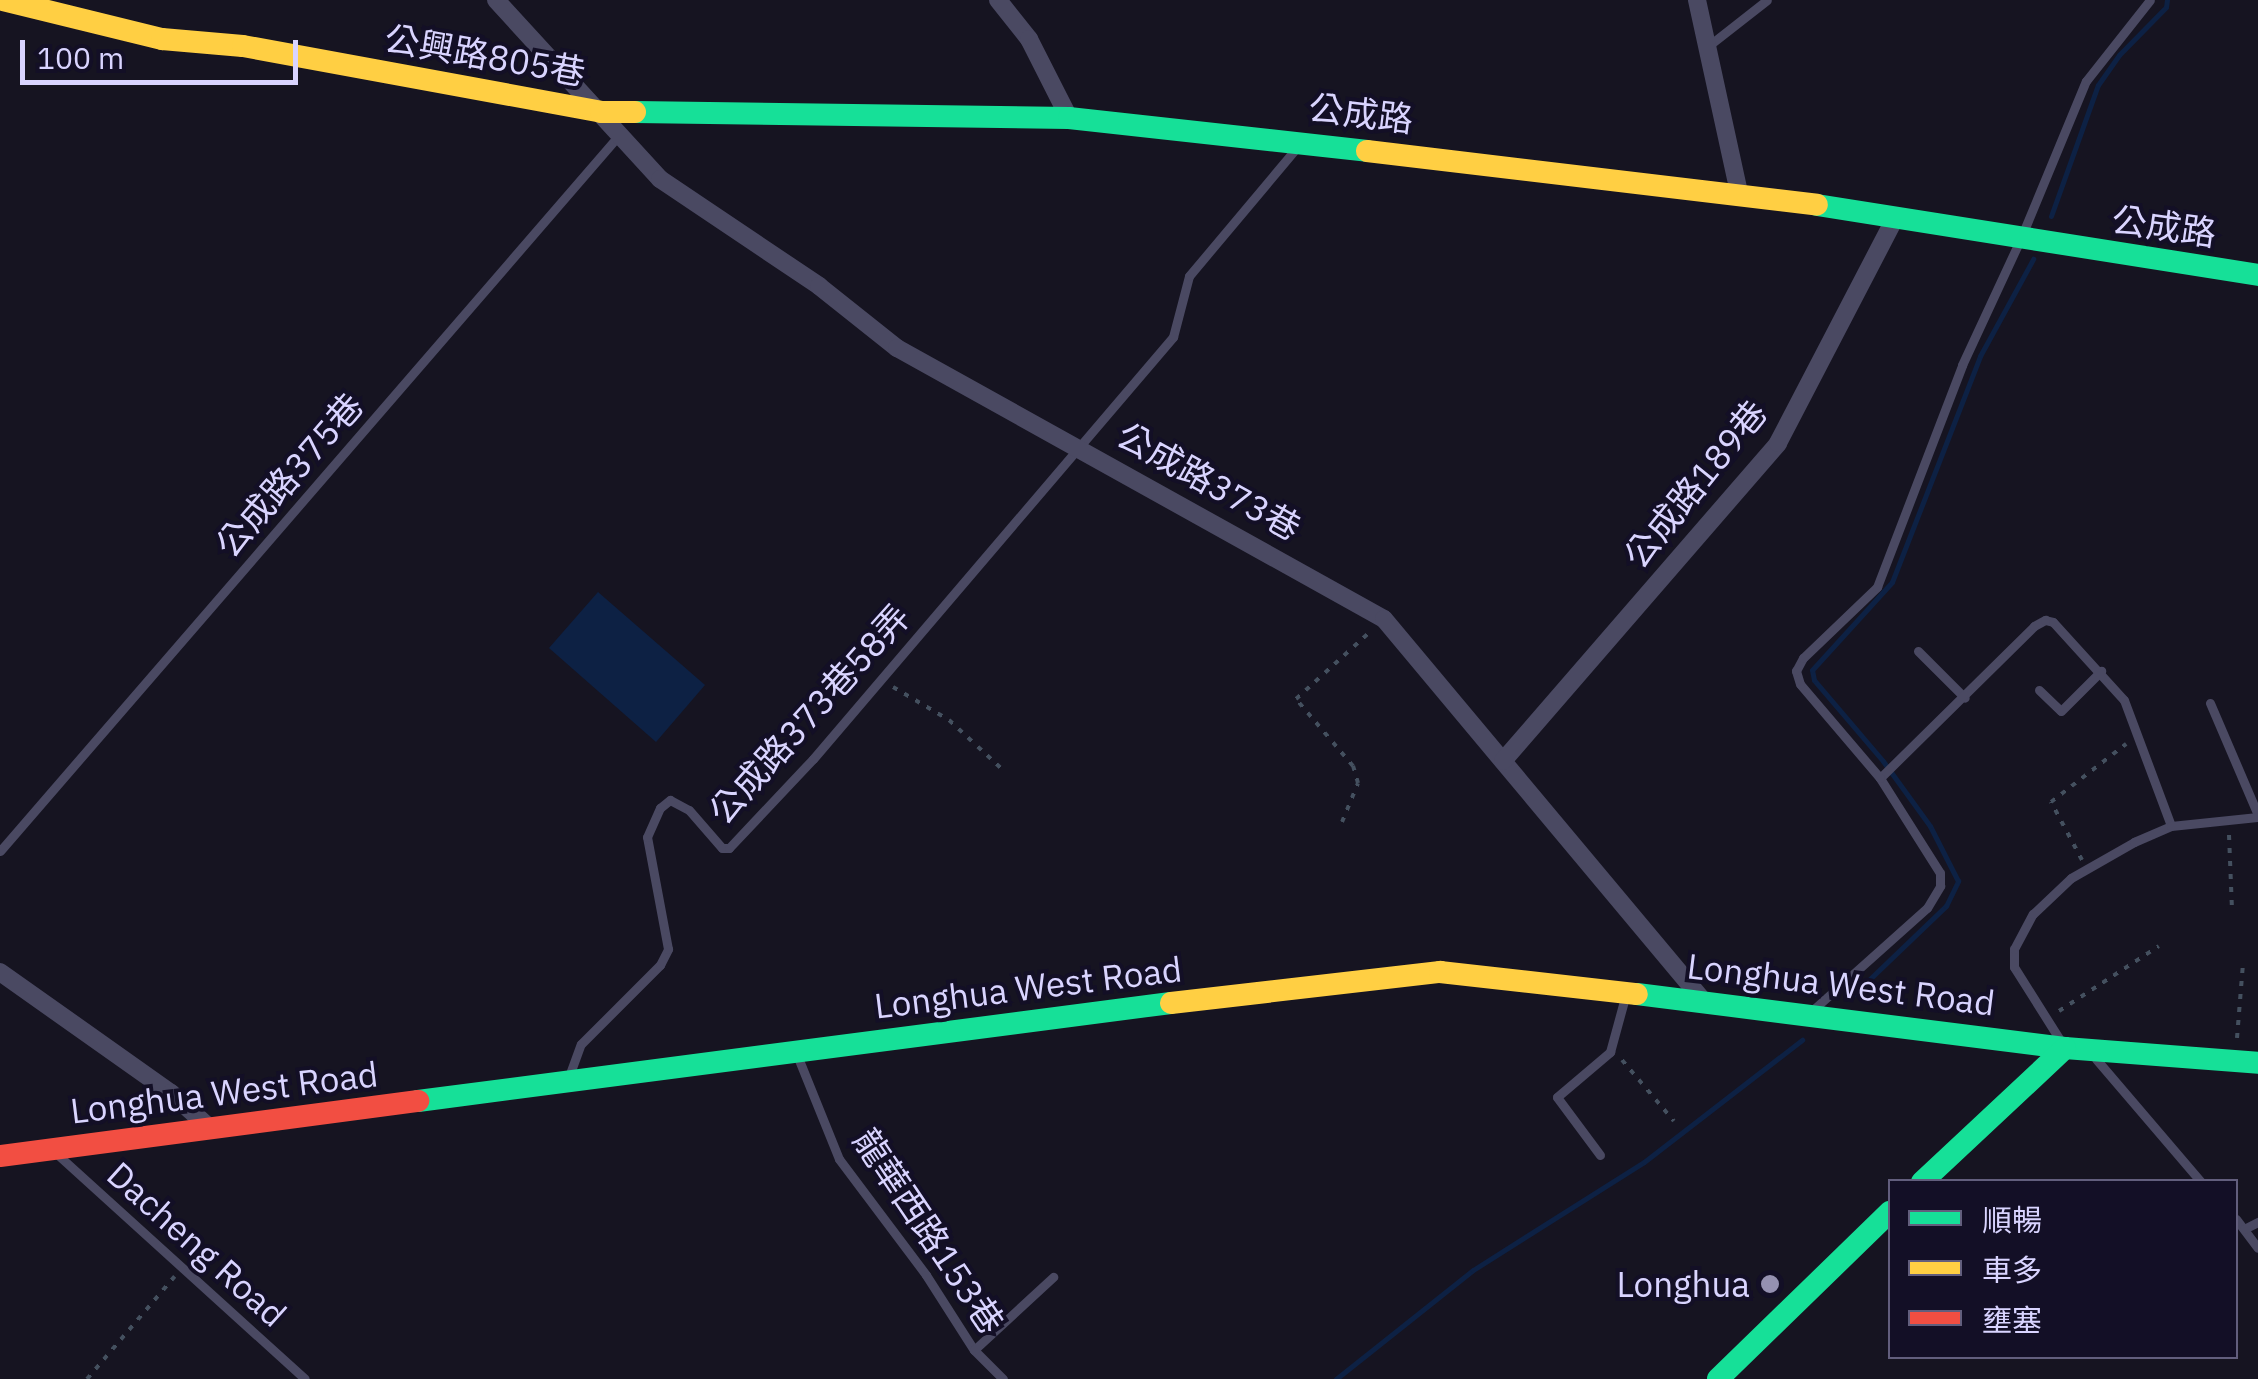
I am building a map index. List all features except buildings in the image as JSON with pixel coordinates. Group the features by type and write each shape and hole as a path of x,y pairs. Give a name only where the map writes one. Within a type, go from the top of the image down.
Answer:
{"street":[{"path":"496,0 601,112"},
{"path":"998,0 1028,39 1069,118"},
{"path":"1697,0 1738,194"},
{"name":"公興路805巷","path":"2,1 162,39 243,46 601,112"},
{"name":"公成路","path":"601,112 1069,118 1738,194 2258,274"},
{"name":"公成路373巷","path":"601,112 660,179 819,286 897,348 1384,619 1703,1002"},
{"name":"公成路189巷","path":"1503,761 1778,444 1895,218"},
{"path":"0,972 171,1093 210,1129"},
{"name":"Longhua West Road","path":"0,1156 1440,972 1809,1013 2077,1048 2247,1062"},
{"path":"1925,1179 2077,1048"},
{"path":"1718,1379 1888,1214"}],"lane":[{"path":"1705,49 1766,0"},
{"path":"1809,1013 1927,908 1940,886 1940,873 1883,776 1800,684 1796,671 1803,658 1877,587 1962,365 2020,240 2086,80 2150,0"},
{"name":"公成路375巷","path":"0,852 620,134"},
{"name":"公成路373巷58弄","path":"568,1082 581,1044 660,965 668,949 647,837 660,808 670,800 689,810 722,848 730,848 880,680 1172,337 1189,276 1302,142"},
{"path":"1883,776 1966,698 2034,626 2045,620 2054,622 2124,700 2171,826"},
{"path":"1918,651 1966,698"},
{"path":"2039,690 2061,711 2102,671"},
{"path":"2198,1179 2123,1095 2047,1020 2014,968 2014,949 2033,914 2087,868 2171,826 2258,816 2210,703"},
{"path":"1600,1155 1557,1098 1611,1047 1626,994"},
{"name":"龍華西路153巷","path":"796,1052 840,1158 926,1275 974,1350 1003,1379"},
{"name":"Dacheng Road","path":"52,1150 305,1379"},
{"path":"2238,1222 2258,1248"},
{"path":"2244,1229 2258,1222"},
{"path":"974,1350 1053,1277"}],"path":[{"path":"1342,822 1358,784 1352,766 1296,699 1384,619"},
{"path":"880,680 923,700 1002,769"},
{"path":"2087,868 2051,802 2126,744"},
{"path":"2228,819 2232,910"},
{"path":"2047,1020 2159,946"},
{"path":"2242,963 2247,1062"},
{"path":"1611,1047 1674,1121"},
{"path":"88,1379 182,1268"}],"water":[{"path":"598,592 705,685 656,742 549,648"}],"waterway":[{"path":"2051,216 2098,85 2119,55 2166,7 2167,0"},
{"path":"1851,997 1946,906 1958,881 1930,826 1883,761 1814,680 1812,670 1892,582 1980,356 2033,259"},
{"path":"1336,1379 1473,1270 1644,1162 1802,1040"}],"traffic: fast":[{"path":"635,112 1069,118 1367,151"},
{"path":"1817,205 2258,275"},
{"path":"1637,994 2065,1048 2258,1063"},
{"path":"418,1101 1171,1003"},
{"path":"1925,1179 2065,1048"},
{"path":"1718,1379 1888,1214"}],"traffic: slow":[{"path":"3,0 162,39 243,46 601,112 635,112"},
{"path":"1367,151 1817,205"},
{"path":"1171,1003 1440,972 1637,994"}],"traffic: jam":[{"path":"0,1156 418,1101"}],"place":[{"name":"Longhua","path":"1770,1284"}]}
